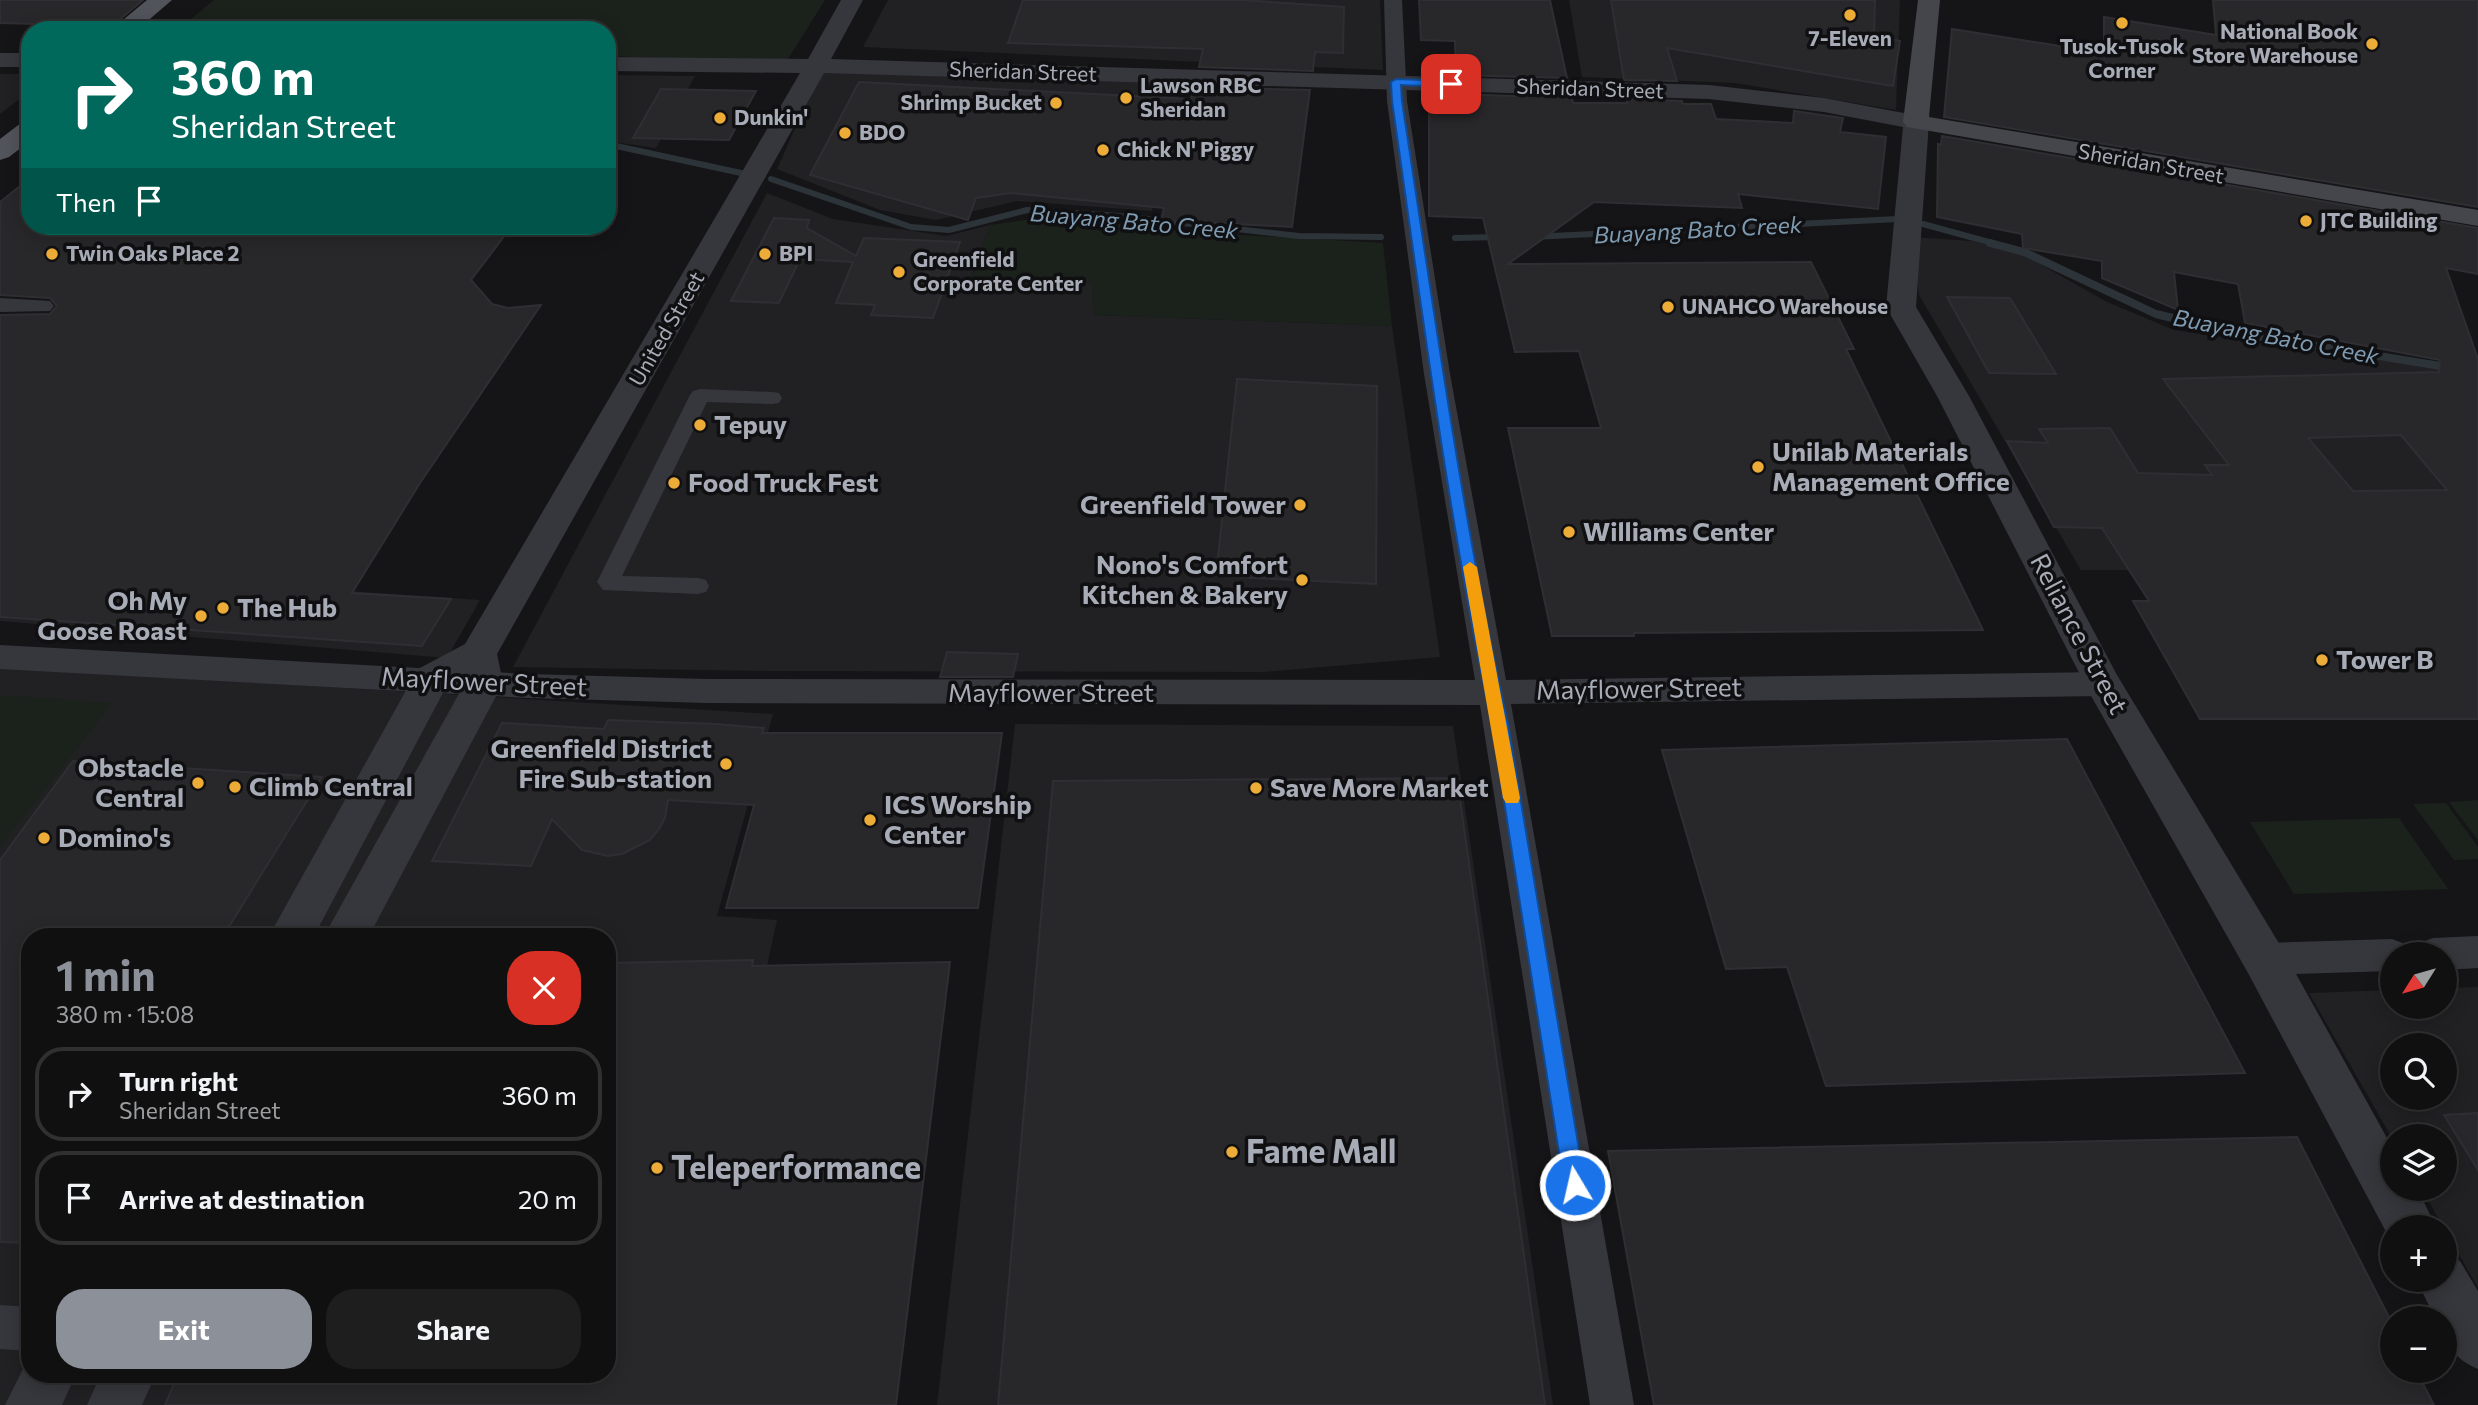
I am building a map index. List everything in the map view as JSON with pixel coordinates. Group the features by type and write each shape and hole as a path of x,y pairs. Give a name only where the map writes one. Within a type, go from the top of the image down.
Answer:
{"main road":[{"name":"Reliance Street","path":"1916,122 1929,0"},
{"path":"139,21 171,4"},
{"path":"159,21 171,4"},
{"path":"0,124 21,119"},
{"name":"Sheridan Street","path":"1916,122 2478,218"},
{"path":"0,152 21,123"}],"street":[{"name":"United Street","path":"350,928 481,668 818,66 852,0"},
{"path":"1393,0 1396,82 1437,374 1493,691 1612,1405"},
{"path":"0,43 21,43"},
{"path":"0,60 21,60"},
{"name":"Sheridan Street","path":"616,64 818,66 1709,92 1824,105 1916,122"},
{"name":"Reliance Street","path":"1916,122 1901,307 1953,396 2103,684 2264,959 2404,1215"},
{"path":"0,305 42,306"},
{"path":"698,586 608,582 700,396 772,398"},
{"name":"Mayflower Street","path":"0,657 272,673 431,679"},
{"path":"295,928 431,679 481,668"},
{"name":"Mayflower Street","path":"481,668 707,691 1444,693 2103,684"},
{"path":"2457,953 2478,952"},
{"path":"2264,959 2380,955"},
{"path":"2449,1292 2478,1342"},
{"path":"0,1327 21,1328"},
{"path":"32,1405 44,1383"},
{"path":"114,1405 125,1383"}],"shaded area":[{"path":"214,0 825,0 786,62 616,56 616,21 189,21"},
{"path":"888,0 1380,0 1383,70 863,47"},
{"path":"1569,0 1900,0 1896,110 1735,83 1582,77"},
{"path":"820,72 1181,81 1152,211 1017,201 936,220 880,210 777,169"},
{"path":"0,74 21,74 21,98 0,114"},
{"path":"616,75 695,76 656,148 616,142"},
{"path":"767,193 833,219 946,236 990,225 966,291 1092,282 1095,315 1392,326 1440,657 1264,672 771,671 513,667"},
{"path":"1054,216 1189,232 1383,243 1392,326 1095,315 1092,282 966,291 990,225"},
{"path":"1911,237 1972,241 2026,256 2107,302 2174,330 2478,374 2478,570 2081,570 1919,295"},
{"name":"The Hub","path":"0,567 480,600 447,658 0,621"},
{"path":"0,667 773,714 717,916 777,920 671,1405 0,1405"},
{"path":"0,695 113,703 0,847"},
{"path":"1015,724 1453,726 1553,1405 937,1405"},
{"path":"2478,800 2478,840 2449,802"},
{"path":"2446,803 2478,847 2478,859 2454,860 2413,804"},
{"path":"2399,818 2448,889 2294,894 2250,822"},
{"path":"2478,987 2478,1288 2457,1251 2457,1215 2436,1215 2428,1201 2457,1201 2457,1124 2384,1124 2309,993 2380,990 2380,1019 2457,1019 2457,988"}],"building":[{"path":"0,0 143,0 118,21 0,23"},
{"path":"1023,0 1242,0 1344,7 1343,53 1315,52 1313,71 1199,67 1203,49 1008,43"},
{"path":"1419,0 1550,0 1567,78 1456,75 1455,41 1421,40"},
{"path":"1611,0 1875,0 1874,36 1900,41 1893,86 1667,48 1677,81 1624,80"},
{"path":"2213,0 2478,0 2478,207 1944,117 1952,29 2104,53 2104,17 2216,35"},
{"path":"859,82 1191,99 1194,87 1310,90 1292,227 1161,220 1164,208 1011,193 976,198 968,220 810,175"},
{"path":"661,89 756,91 729,140 633,138"},
{"path":"1457,94 1572,98 1573,103 1627,103 1627,99 1682,101 1683,104 1711,104 1716,119 1793,123 1794,111 1843,118 1840,132 1886,137 1878,209 1738,194 1742,208 1594,202 1508,264 1811,262 1854,349 1846,349 1983,630 1552,636 1508,428 1601,428 1579,351 1515,352 1483,218 1429,216 1429,101 1457,101"},
{"path":"1942,136 2478,228 2478,274 2446,268 2478,359 2478,719 2200,719 2133,601 2149,601 2102,528 2054,527 2007,441 2048,443 2039,429 2110,428 2138,473 2212,475 2205,465 2229,465 2163,379 2439,372 2440,360 2245,323 2238,284 2174,272 2178,310 2102,278 2102,261 2023,248 2022,234 1937,217 1938,144 1941,145","holes":["2401,435 2447,490 2353,491 2308,438"]},
{"path":"21,185 21,235 505,235 471,280 492,304 508,308 541,305 420,483 352,593 451,599 422,646 0,617 0,315 50,314 57,306 50,298 0,295 0,202"},
{"name":"Greenfield Corporate Center","path":"774,218 809,220 807,228 856,256 864,238 960,242 933,318 871,315 875,305 836,303 853,262 800,259 779,303 731,301"},
{"path":"1947,297 2010,298 2056,374 1989,373"},
{"name":"Greenfield Tower","path":"1237,379 1377,386 1376,584 1216,576"},
{"path":"947,652 1018,654 1013,677 940,677"},
{"path":"608,720 764,728 762,733 1002,733 978,908 726,908 754,805 668,800 665,818 650,840 622,854 608,856 582,850 552,819 531,866 432,861 502,723 604,729"},
{"path":"2067,739 2245,1073 1826,1086 1787,967 1726,969 1662,750"},
{"path":"73,761 322,777 228,928 21,928 21,1243 0,1242 0,860"},
{"path":"1457,778 1545,1405 998,1405 1053,781"},
{"path":"753,960 752,966 950,962 896,1405 165,1405 174,1383 616,1383 616,963"},
{"path":"2478,1113 2478,1170 2457,1136 2457,1124 2450,1124 2444,1115"},
{"path":"2297,1137 2383,1306 2380,1306 2380,1383 2423,1383 2434,1405 1654,1405 1608,1151"}],"waterway":[{"name":"Buayang Bato Creek","path":"616,146 741,173"},
{"name":"Buayang Bato Creek","path":"771,179 911,227 949,230 1027,210 1120,216 1299,236 1381,237"},
{"name":"Buayang Bato Creek","path":"1532,237 1898,219"},
{"name":"Buayang Bato Creek","path":"1923,224 1996,244"},
{"name":"Buayang Bato Creek","path":"1455,238 1500,237"},
{"name":"Buayang Bato Creek","path":"1990,243 2024,252 2156,314 2230,332 2478,372"}],"slow traffic":[{"path":"1470,567 1512,798"}],"place":[{"name":"7-Eleven","path":"1850,15"},
{"name":"Tusok-Tusok Corner","path":"2122,23"},
{"name":"National Book Store Warehouse","path":"2372,44"},
{"name":"Lawson RBC Sheridan","path":"1126,98"},
{"name":"Shrimp Bucket","path":"1056,103"},
{"name":"Dunkin'","path":"720,118"},
{"name":"BDO","path":"845,133"},
{"name":"Chick N' Piggy","path":"1103,150"},
{"name":"JTC Building","path":"2306,221"},
{"name":"Twin Oaks Place 2","path":"52,254"},
{"name":"BPI","path":"765,254"},
{"name":"Greenfield Corporate Center","path":"899,272"},
{"name":"UNAHCO Warehouse","path":"1668,307"},
{"name":"Tepuy","path":"700,425"},
{"name":"Unilab Materials Management Office","path":"1758,467"},
{"name":"Food Truck Fest","path":"674,483"},
{"name":"Greenfield Tower","path":"1300,505"},
{"name":"Williams Center","path":"1569,532"},
{"name":"Nono's Comfort Kitchen & Bakery","path":"1302,580"},
{"name":"The Hub","path":"223,608"},
{"name":"Oh My Goose Roast","path":"201,616"},
{"name":"Tower B","path":"2322,660"},
{"name":"Greenfield District Fire Sub-station","path":"726,764"},
{"name":"Obstacle Central","path":"198,783"},
{"name":"Climb Central","path":"235,787"},
{"name":"Save More Market","path":"1256,788"},
{"name":"ICS Worship Center","path":"870,820"},
{"name":"Domino's","path":"44,838"},
{"name":"Fame Mall","path":"1232,1152"},
{"name":"Teleperformance","path":"657,1168"}],"route":[{"path":"1451,84 1396,82 1397,101 1437,374 1485,656 1500,724 1575,1185"}]}
